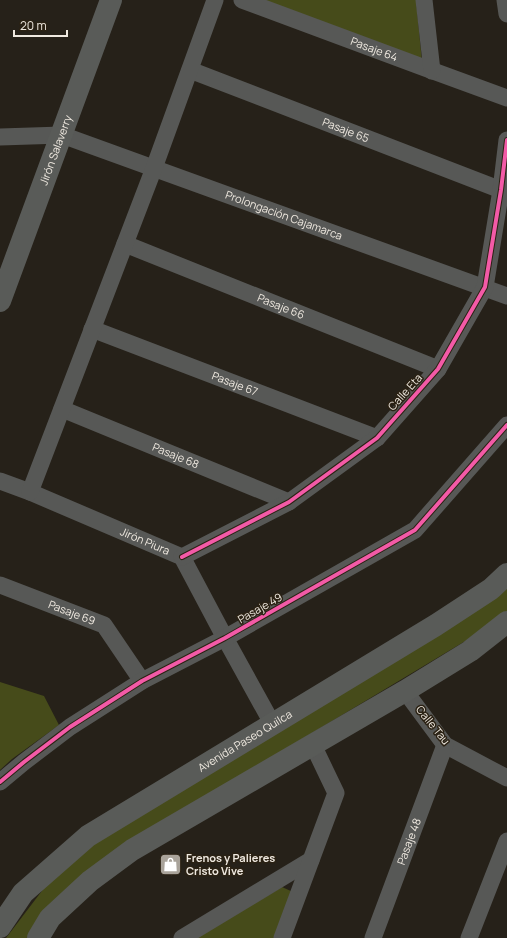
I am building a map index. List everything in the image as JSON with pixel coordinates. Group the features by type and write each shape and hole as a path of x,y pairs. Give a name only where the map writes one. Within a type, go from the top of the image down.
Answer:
{"main road":[{"name":"Jirón Salaverry","path":"0,301 111,0"},
{"name":"Avenida Paseo Quilca","path":"0,927 23,893 88,836 436,625 491,589 507,574"},
{"path":"38,938 50,918 90,881 132,850 405,691 470,651 507,622"}],"street":[{"path":"30,492 154,168 215,0"},
{"name":"Pasaje 64","path":"242,0 507,98"},
{"path":"424,0 432,71"},
{"path":"505,0 507,14"},
{"name":"Pasaje 65","path":"190,70 501,190"},
{"path":"0,137 62,135"},
{"name":"Prolongación Cajamarca","path":"62,135 507,296"},
{"name":"Calle Eta","path":"182,557 290,502 377,438 438,369 485,287 501,190 507,140"},
{"name":"Pasaje 66","path":"125,244 438,369"},
{"name":"Pasaje 67","path":"92,330 377,438"},
{"name":"Pasaje 68","path":"62,409 290,502"},
{"name":"Pasaje 49","path":"0,782 70,727 142,681 225,638 415,530 507,425"},
{"name":"Jirón Piura","path":"0,481 30,492 182,557 272,724"},
{"name":"Pasaje 69","path":"0,584 104,625 142,681"},
{"name":"Calle Tau","path":"405,691 445,744 507,778"},
{"name":"Pasaje 48","path":"373,938 445,744"},
{"path":"282,938 336,793 313,745"},
{"path":"469,938 501,874 507,841"},
{"path":"182,938 311,860"}],"green space":[{"path":"260,0 416,0 422,62"},
{"path":"507,588 507,612 467,640 122,847 29,938 6,938 51,879 98,838"},
{"path":"0,682 44,696 59,725 12,759 0,770"},
{"path":"282,887 293,892 276,938 195,938"}],"building":[{"name":"Frenos y Palieres Cristo Vive","path":"168,854 179,870 171,875 160,859"}],"cycle path":[{"path":"182,557 289,502 377,438 438,369 485,287 501,190 507,140"},
{"path":"0,782 70,727 142,681 225,638 415,530 507,425"}],"place":[{"name":"Frenos y Palieres Cristo Vive","path":"170,864"}]}
